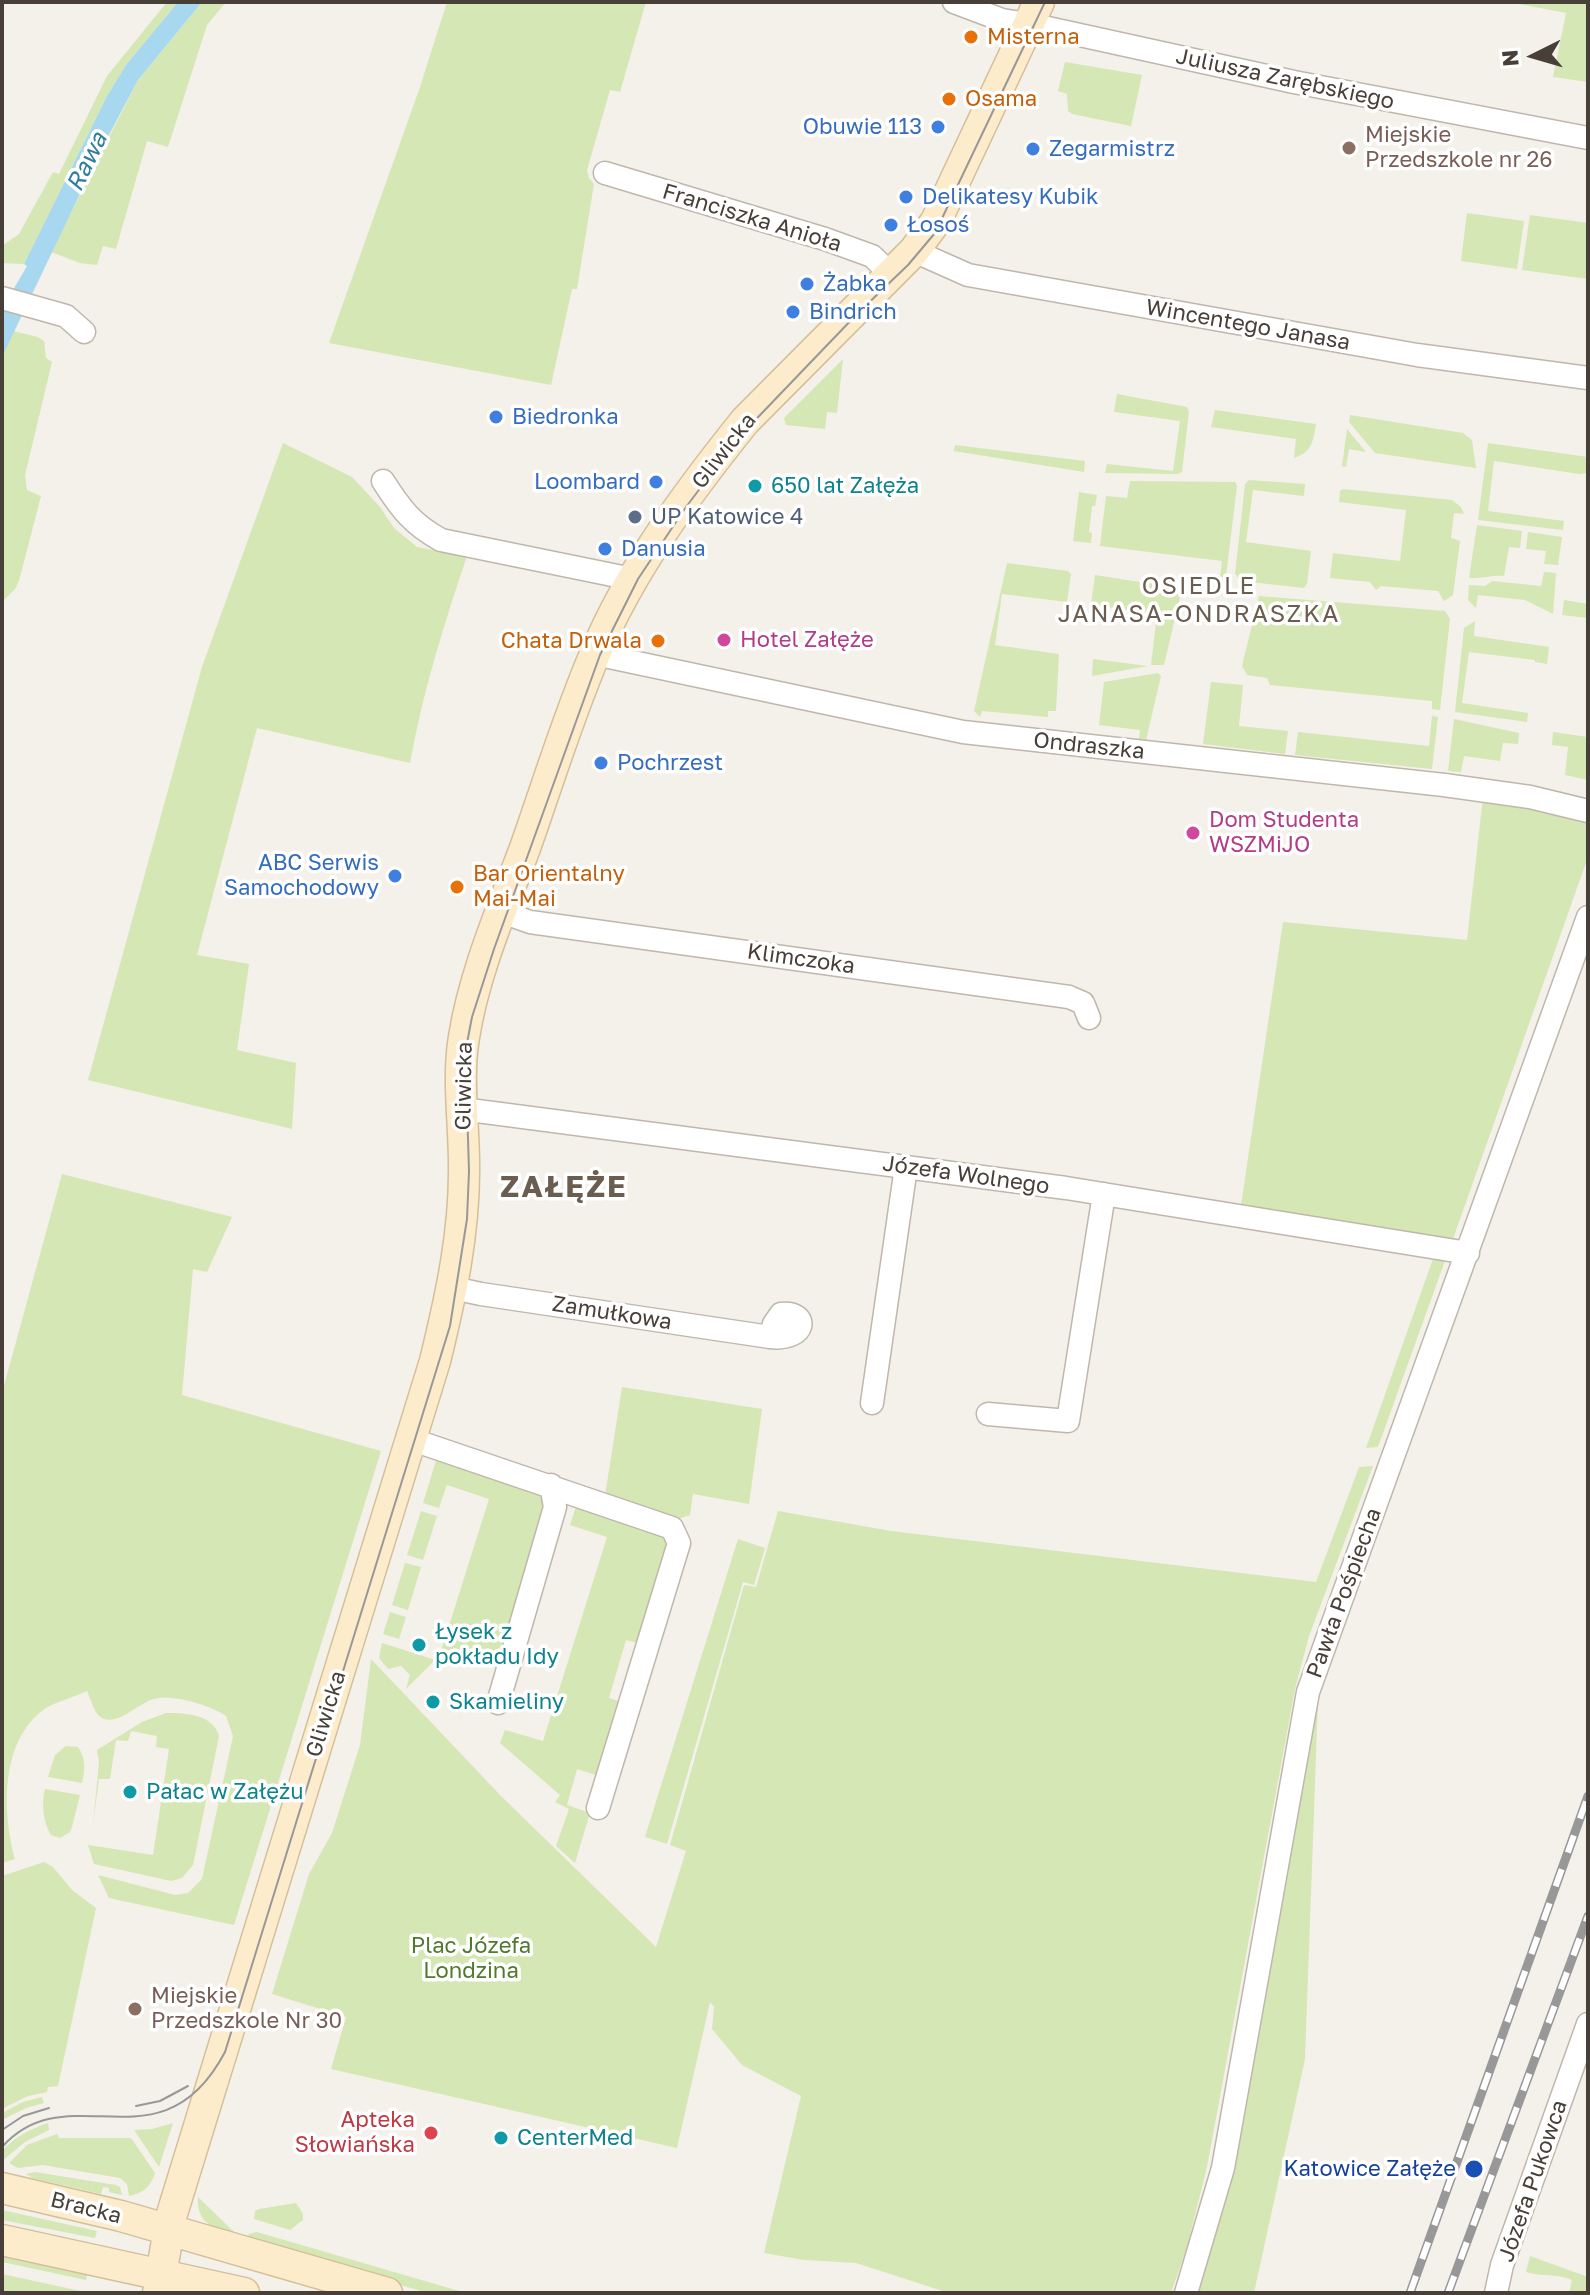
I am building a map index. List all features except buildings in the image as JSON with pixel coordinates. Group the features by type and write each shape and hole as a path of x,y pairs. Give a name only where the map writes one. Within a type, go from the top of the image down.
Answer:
{"street":[{"name":"Juliusza Zarębskiego","path":"954,2 1002,20 1034,13 1362,96 1588,138"},
{"name":"Gliwicka","path":"159,2283 169,2230 213,2075 281,1865 435,1361 453,1288 462,1218 461,1068 468,1013 595,654 632,579 745,421 892,275 936,221 1034,13"},
{"name":"Franciszka Anioła","path":"605,173 848,247 872,256 892,275"},
{"name":"Wincentego Janasa","path":"914,251 968,275 1417,355 1588,378"},
{"path":"2,298 66,316 84,332"},
{"path":"383,481 402,510 419,528 441,540 632,579"},
{"name":"Ondraszka","path":"595,654 963,732 1444,785 1530,797 1588,811"},
{"name":"Klimczoka","path":"502,912 530,922 1069,997 1083,1003 1089,1018"},
{"name":"Pawła Pośpiecha","path":"1186,2293 1223,2168 1308,1692 1588,917"},
{"name":"Józefa Wolnego","path":"462,1109 1104,1194 1468,1253"},
{"path":"872,1403 906,1167"},
{"path":"988,1414 1068,1421 1104,1194"},
{"name":"Zamułkowa","path":"453,1288 770,1337"},
{"path":"410,1439 672,1528 679,1543 598,1808"},
{"path":"498,1703 555,1507 551,1485"},
{"name":"Józefa Pukowca","path":"1496,2293 1502,2265 1588,2024"},
{"name":"Bracka","path":"2,2188 169,2230 387,2293"},
{"path":"2,2240 159,2283 244,2293"}],"green space":[{"path":"167,2 178,2 126,65 107,96 24,264 2,263 2,246 19,234 53,172 59,174 107,76"},
{"path":"202,2 226,2 207,25 168,147 147,141 116,249 103,246 97,265 80,263 51,252 138,80"},
{"path":"447,2 646,2 620,92 610,90 587,170 594,184 577,289 572,289 551,385 329,343"},
{"path":"1509,2 1588,2 1588,82 1553,77 1566,13"},
{"path":"1065,62 1142,75 1131,126 1068,111 1067,94 1058,91"},
{"path":"1467,213 1524,221 1517,269 1461,261"},
{"path":"1530,215 1588,223 1588,279 1522,270"},
{"path":"13,331 44,341 46,358 52,362 25,475 27,490 41,496 19,581 2,602 2,357"},
{"path":"843,359 837,413 827,412 825,429 786,425 784,418"},
{"path":"1117,394 1187,407 1182,472 1105,473 1107,464 1173,471 1180,421 1114,412"},
{"path":"1215,410 1316,424 1308,449 1294,458 1296,439 1211,427"},
{"path":"1350,415 1463,433 1472,440 1476,468 1375,453 1349,422"},
{"path":"1347,429 1366,452 1349,449 1346,467 1342,466"},
{"path":"283,443 352,477 380,507 394,528 417,547 467,556 435,658 410,763 257,728 197,955 249,964 237,1050 296,1063 292,1129 88,1080 202,667"},
{"path":"1488,443 1588,457 1588,473 1579,474 1494,461 1488,511 1564,521 1563,530 1478,520"},
{"path":"955,445 1085,461 1084,472 954,451"},
{"path":"1249,480 1305,484 1304,496 1253,490 1246,542 1311,551 1304,588 1241,581 1235,574 1245,484"},
{"path":"1130,481 1235,482 1226,576 1220,578 1222,561 1100,546 1106,496 1127,498"},
{"path":"1343,489 1452,500 1461,507 1464,514 1454,513 1451,538 1460,541 1453,595 1444,601 1438,591 1381,586 1376,590 1370,582 1330,578 1333,553 1400,561 1406,510 1339,502"},
{"path":"1079,492 1097,495 1095,506 1092,506 1091,543 1073,541"},
{"path":"1477,525 1522,531 1520,548 1509,547 1504,576 1469,578"},
{"path":"1528,532 1562,537 1558,565 1544,564 1546,551 1526,549"},
{"path":"1007,563 1068,571 1071,574 1067,602 1002,594 995,645 1059,654 1056,711 1048,711 1048,717 982,711 980,717 974,711"},
{"path":"1544,572 1556,573 1553,614 1525,600 1478,595 1476,608 1468,600 1469,585 1485,586 1492,581 1541,586"},
{"path":"1095,575 1179,588 1181,593 1164,665 1151,665 1157,614 1091,605"},
{"path":"1259,596 1445,611 1450,619 1440,710 1432,709 1432,701 1270,685 1267,678 1247,675 1242,666"},
{"path":"1564,600 1588,604 1588,618 1562,615"},
{"path":"1475,621 1474,636 1549,647 1547,664 1469,652 1462,703 1528,713 1527,722 1455,712 1464,628"},
{"path":"1093,659 1148,666 1092,676"},
{"path":"1158,673 1161,676 1146,740 1139,739 1140,730 1099,725 1104,682"},
{"path":"1211,682 1243,685 1239,726 1288,731 1285,754 1203,744"},
{"path":"1432,716 1438,717 1432,769 1295,755 1298,732 1429,746"},
{"path":"1454,719 1519,733 1518,744 1503,743 1500,761 1464,756 1461,772 1448,771"},
{"path":"1553,732 1588,737 1588,780 1565,775 1568,747 1552,745"},
{"path":"1483,797 1588,819 1588,857 1453,1239 1241,1205 1283,922 1467,940"},
{"path":"62,1174 232,1217 207,1272 193,1269 182,1395 381,1451 234,1925 109,1898 98,1875 175,1895 188,1893 202,1879 233,1736 226,1716 191,1702 154,1699 122,1717 108,1720 97,1713 87,1691 46,1708 31,1721 13,1757 7,1798 15,1859 2,1863 2,1393"},
{"path":"1434,1256 1446,1258 1378,1447 1366,1448"},
{"path":"622,1387 762,1409 749,1504 693,1494 690,1515 675,1520 605,1496"},
{"path":"438,1454 541,1487 549,1499 503,1670 441,1651 489,1499 447,1485 439,1508 423,1503"},
{"name":"Plac Józefa Londzina","path":"1373,1466 1309,1636 1295,1689 1207,2167 1187,2247 1171,2293 949,2293 856,2263 804,2260 764,2253 801,2096 742,2065 712,2029 714,2007 710,2002 677,2148 331,2069 346,2017 272,1994 309,1874 332,1833 360,1745 371,1659 501,1796 656,1947 686,1851 670,1845 744,1585 756,1587 778,1511 891,1531 1316,1582 1359,1467"},
{"path":"578,1500 668,1532 673,1543 642,1644 626,1640 609,1698 624,1703 602,1777 577,1769 567,1805 590,1813 575,1863 556,1846 569,1809 555,1802 560,1795 500,1743 505,1730 543,1741 607,1537 570,1525"},
{"path":"421,1511 437,1516 423,1560 407,1555"},
{"path":"738,1539 765,1548 754,1585 743,1582 667,1844 645,1837"},
{"path":"405,1563 421,1567 408,1610 392,1605"},
{"path":"390,1612 406,1617 399,1639 383,1634"},
{"path":"382,1643 435,1660 406,1689 410,1675 401,1666 388,1669 379,1658"},
{"path":"1318,1700 1305,2059 1254,2293 1197,2293 1232,2167"},
{"path":"166,1713 190,1714 205,1719 219,1736 193,1865 182,1878 171,1881 94,1864 88,1845 153,1855 169,1749 156,1747 157,1736 131,1731 128,1741 116,1740 110,1779 99,1779 93,1824 99,1762 97,1750 142,1722"},
{"path":"66,1746 78,1747 81,1751 84,1764 82,1783 48,1777 55,1755"},
{"path":"45,1789 80,1795 70,1832 60,1838 51,1835 46,1824 43,1807"},
{"path":"44,1862 53,1867 72,1890 96,1908 58,2086 48,2087 47,2092 28,2096 2,2109 2,1876"},
{"path":"42,2097 44,2103 2,2120 2,2113 23,2102"},
{"path":"48,2123 49,2130 25,2142 2,2161 2,2151 12,2142"},
{"path":"173,2123 159,2167 134,2130"},
{"path":"57,2134 59,2138 131,2138 155,2173 153,2178 145,2189 129,2196 127,2184 120,2178 43,2165 18,2168 9,2163 27,2145"},
{"path":"35,2172 116,2185 120,2187 122,2195 109,2192 109,2188 103,2187 101,2194 26,2174"},
{"path":"198,2197 234,2232 233,2236 207,2223 200,2213"},
{"path":"296,2203 303,2220 290,2230 254,2219 255,2211 259,2209"},
{"path":"2,2210 97,2231 95,2238 2,2220"},
{"path":"257,2232 466,2293 428,2293 247,2240 249,2234"},
{"path":"2,2252 88,2270 86,2280 2,2262"},
{"path":"1530,2256 1588,2277 1588,2293 1569,2293 1572,2280 1526,2272"},
{"path":"2,2274 90,2293 2,2293"}],"water":[{"name":"Rawa","path":"178,2 202,2 138,80 2,357 2,309 27,266 24,264 107,96 126,65"}],"tram line":[{"path":"2,2147 28,2126 56,2118 144,2115 173,2107 200,2088 225,2052 450,1326 467,1219 466,1074 472,1017 600,655 638,579 686,507 738,438 908,265 935,233 1045,2"},
{"path":"136,2106 160,2101 188,2086"},
{"path":"2,2130 23,2116 49,2108"}],"railway":[{"path":"1410,2293 1588,1796"},
{"path":"1448,2293 1588,1916"}],"place":[{"name":"Misterna","path":"971,37"},
{"name":"Osama","path":"949,99"},
{"name":"Obuwie 113","path":"938,127"},
{"name":"Miejskie Przedszkole nr 26","path":"1349,148"},
{"name":"Zegarmistrz","path":"1033,149"},
{"name":"Delikatesy Kubik","path":"906,197"},
{"name":"Łosoś","path":"891,225"},
{"name":"Żabka","path":"807,284"},
{"name":"Bindrich","path":"793,312"},
{"name":"Biedronka","path":"496,417"},
{"name":"Loombard","path":"656,482"},
{"name":"650 lat Załęża","path":"755,486"},
{"name":"UP Katowice 4","path":"635,517"},
{"name":"Danusia","path":"605,549"},
{"name":"Hotel Załęże","path":"724,640"},
{"name":"Chata Drwala","path":"658,641"},
{"name":"Pochrzest","path":"601,763"},
{"name":"Dom Studenta WSZMiJO","path":"1193,833"},
{"name":"ABC Serwis Samochodowy","path":"395,876"},
{"name":"Bar Orientalny Mai-Mai","path":"457,887"},
{"name":"Łysek z pokładu Idy","path":"419,1645"},
{"name":"Skamieliny","path":"433,1702"},
{"name":"Pałac w Załężu","path":"130,1792"},
{"name":"Miejskie Przedszkole Nr 30","path":"135,2009"},
{"name":"Apteka Słowiańska","path":"431,2133"},
{"name":"CenterMed","path":"501,2138"},
{"name":"Katowice Załęże","path":"1474,2169"}],"district":[{"name":"OSIEDLE JANASA-ONDRASZKA","path":"1199,600"},
{"name":"ZAŁĘŻE","path":"564,1187"}]}
